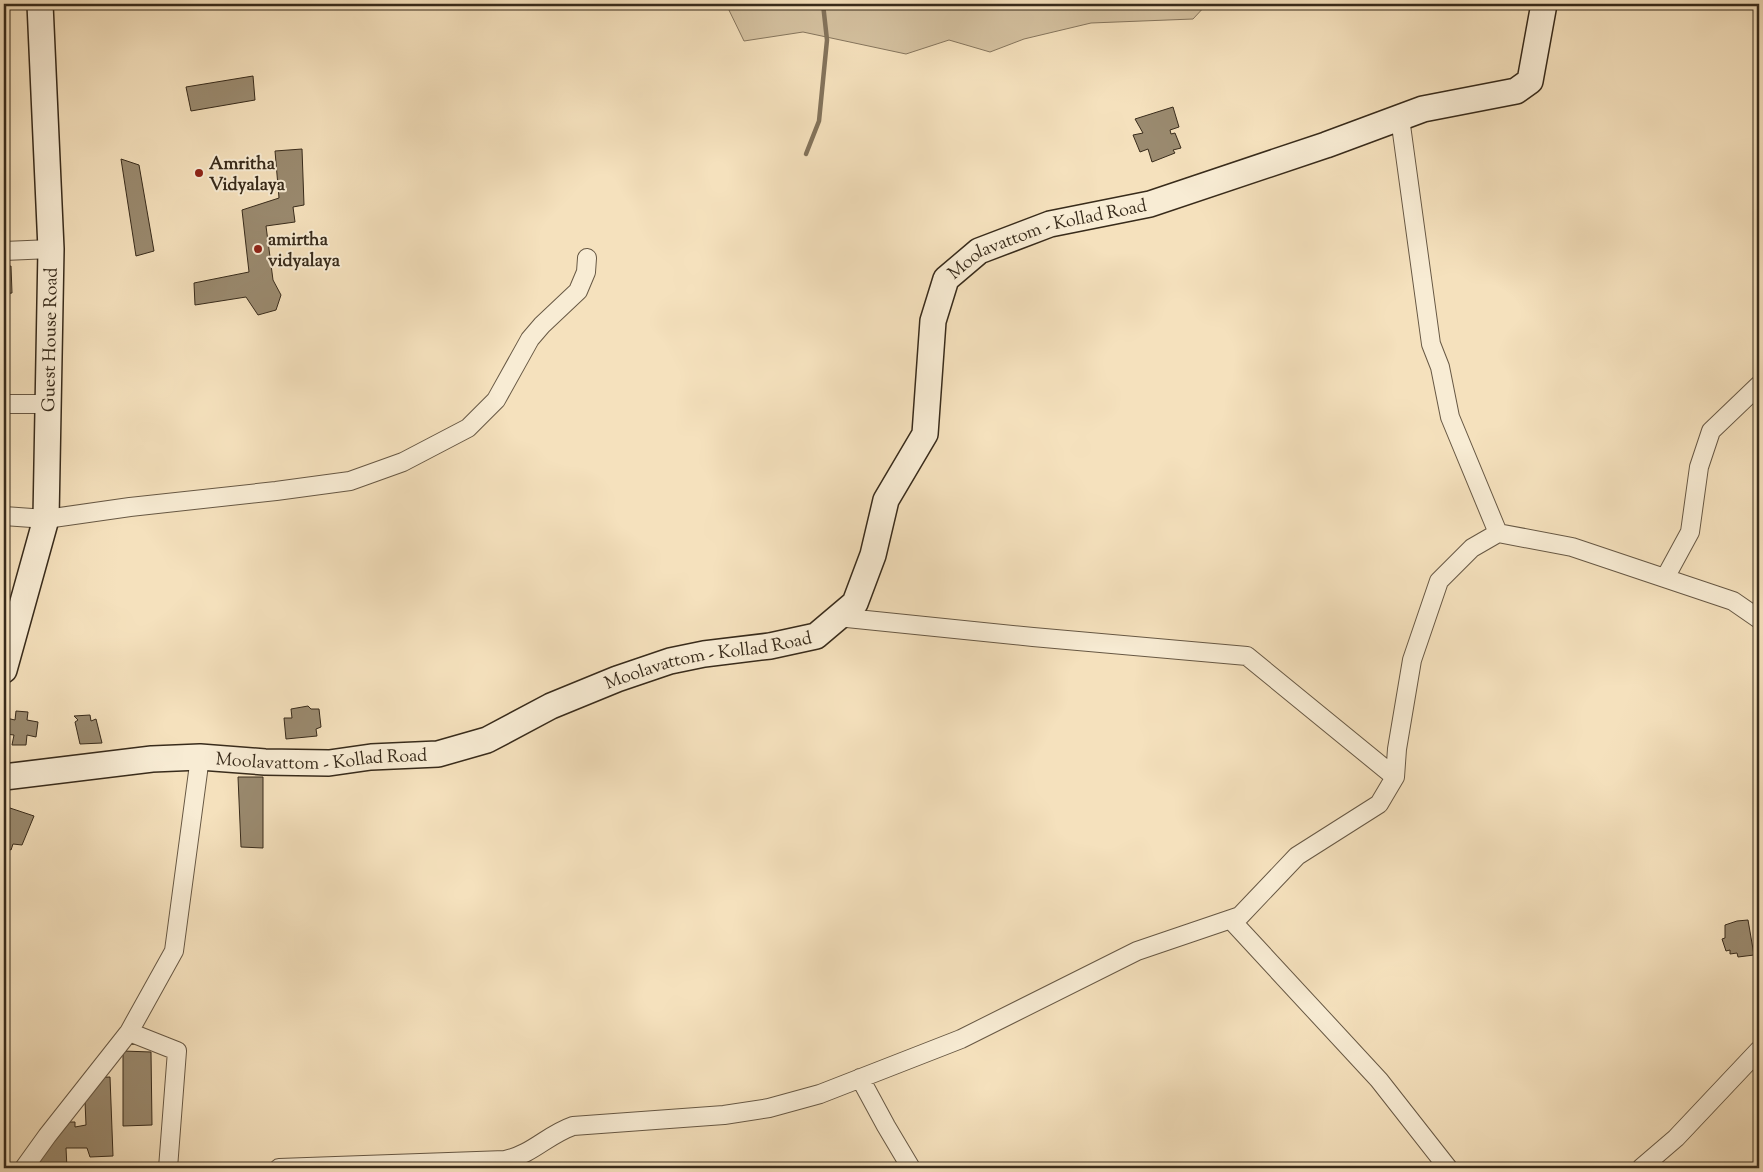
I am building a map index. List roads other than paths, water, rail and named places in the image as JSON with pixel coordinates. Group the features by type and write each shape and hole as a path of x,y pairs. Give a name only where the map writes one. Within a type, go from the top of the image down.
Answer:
{"main road":[{"name":"Guest House Road","path":"4,670 46,519 51,250 40,4"},
{"name":"Moolavattom - Kollad Road","path":"4,777 152,759 200,757 265,762 329,763 371,758 438,754 487,740 551,706 617,679 661,664 704,654 770,646 816,636 854,603 874,555 886,500 925,434 933,321 946,279 979,251 1050,224 1150,204 1423,109 1516,91 1530,81 1544,4"}],"street":[{"path":"1400,118 1431,344 1440,367 1450,417 1498,533"},
{"path":"4,251 51,250"},
{"path":"4,516 46,519 350,481 403,462 468,428 496,400 530,339 578,291 586,272 587,258"},
{"path":"1665,578 1690,532 1699,467 1711,431 1759,385"},
{"path":"4,404 49,404"},
{"path":"279,1168 505,1160 519,1158 557,1133 573,1126 724,1115 769,1108 820,1094 961,1039 1137,951 1240,916 1297,856 1378,804 1395,777 1412,660 1439,581 1472,548 1498,533 1572,547 1733,601 1759,619"},
{"path":"837,617 1248,656 1395,777"},
{"path":"24,1168 129,1032 174,950 200,757"},
{"path":"1231,920 1379,1080 1448,1168"},
{"path":"129,1032 177,1051 168,1168"},
{"path":"1641,1168 1676,1138 1759,1050"},
{"path":"860,1078 911,1168"}],"waterway":[{"path":"806,154 819,121 827,40 823,4"}],"place":[{"name":"Amritha Vidyalaya","path":"199,173"},
{"name":"amirtha vidyalaya","path":"258,249"}]}
